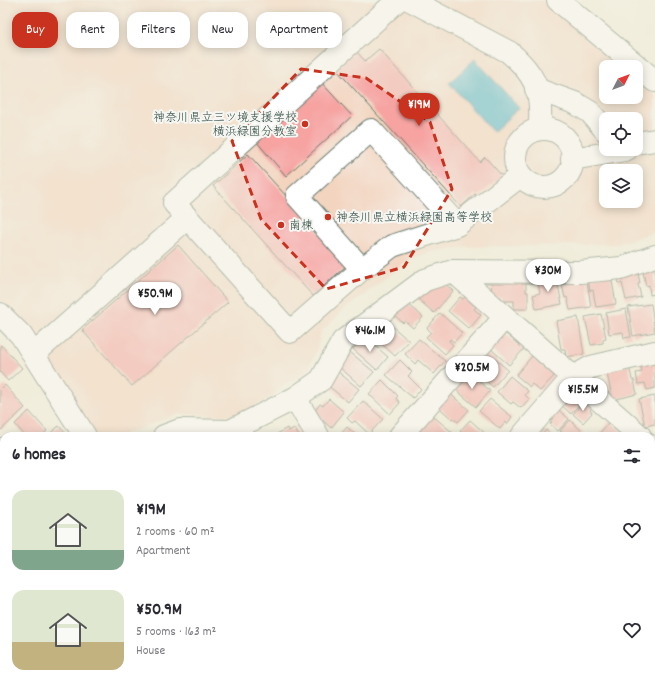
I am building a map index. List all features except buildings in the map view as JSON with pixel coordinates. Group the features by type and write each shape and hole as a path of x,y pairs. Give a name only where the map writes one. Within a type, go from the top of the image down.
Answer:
{"street":[{"path":"398,0 174,203 290,332 362,269 392,246 457,225 520,176"},
{"path":"410,0 509,52 523,64 539,96 540,129"},
{"path":"558,0 655,81"},
{"path":"536,89 575,103 590,112 599,123"},
{"path":"540,129 550,129 559,133 566,139 571,153 572,164 569,172 562,181 553,186 546,187 533,185 520,176 514,162 515,150 520,140 528,132 540,129"},
{"path":"362,269 297,196 371,130 457,225"},
{"path":"643,142 655,140"},
{"path":"571,153 599,143"},
{"path":"571,153 599,151"},
{"path":"33,355 187,218"},
{"path":"175,432 180,430 230,431 295,398 321,380 344,341 425,280 453,271 580,272 620,268 655,256"},
{"path":"453,271 635,432"},
{"path":"0,314 21,335 81,432"},
{"path":"404,432 505,317"},
{"path":"526,432 573,378 591,366 655,352"},
{"path":"295,398 316,432"}],"highlighted area":[{"path":"301,69 366,78 430,122 452,189 404,267 326,289 261,219 232,141"}],"shaded area":[{"name":"神奈川県立横浜緑園高等学校","path":"0,0 541,0 613,60 599,60 599,104 643,104 643,85 655,95 655,232 618,244 467,247 427,253 408,261 344,310 321,332 316,352 307,371 278,389 275,395 243,414 225,416 179,414 131,432 94,432 40,349 14,314 0,301"}],"water":[{"path":"475,59 519,108 493,132 449,83"}],"place":[{"name":"神奈川県立三ツ境支援学校 横浜緑園分教室","path":"305,124"},
{"name":"神奈川県立横浜緑園高等学校","path":"328,217"},
{"name":"南棟","path":"281,225"}]}
